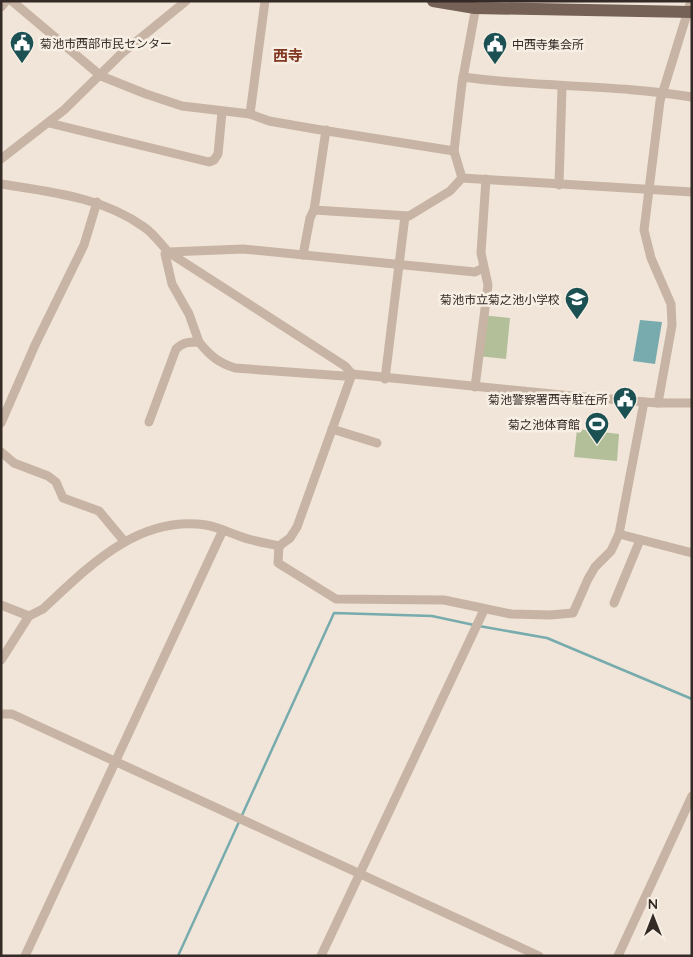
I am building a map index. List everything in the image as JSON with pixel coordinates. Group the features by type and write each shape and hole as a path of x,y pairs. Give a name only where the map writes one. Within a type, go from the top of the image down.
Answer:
{"main road":[{"path":"433,1 476,5 690,9"}],"street":[{"path":"1,7 6,1"},
{"path":"12,1 101,76 182,106 250,114 269,121 454,151"},
{"path":"1,160 49,123 101,76 121,54 186,1"},
{"path":"250,114 265,1"},
{"path":"462,178 454,151 463,77 476,5"},
{"path":"658,403 672,325 671,304 651,258 644,230 662,92 690,9"},
{"path":"463,77 562,87 662,92 692,97"},
{"path":"559,185 562,87"},
{"path":"49,123 209,162 214,160 218,154 222,112"},
{"path":"303,255 310,218 314,210 326,130"},
{"path":"462,178 692,192"},
{"path":"314,210 405,216 434,202 450,191 462,178"},
{"path":"475,387 488,285 481,253 486,180"},
{"path":"1,184 43,190 97,202 145,227 168,252 344,366 352,374"},
{"path":"1,423 35,345 84,245 97,202"},
{"path":"385,379 405,216"},
{"path":"168,252 243,249 475,272 483,268"},
{"path":"168,252 165,254 172,284 189,314 198,342 210,356 220,363 236,368 344,376 352,374 385,379 644,402 692,403"},
{"path":"149,422 176,349 181,344 198,342"},
{"path":"1,660 30,616 43,609 124,541 153,528 178,524 206,525 241,537 279,546 290,538 297,527 352,374"},
{"path":"279,546 278,563 336,599 444,600 466,603 484,610 521,614 573,613 588,579 595,567 611,551 619,534 644,402"},
{"path":"332,428 377,444"},
{"path":"1,452 14,463 48,476 56,482 63,498 99,511 124,541"},
{"path":"25,956 223,530"},
{"path":"619,534 692,554"},
{"path":"614,603 640,540"},
{"path":"1,605 30,616"},
{"path":"321,956 358,873 484,610"},
{"path":"1,714 12,714 539,956"},
{"path":"618,956 692,796"}],"green space":[{"path":"482,315 510,318 506,359 478,356"},
{"name":"菊之池体育館","path":"577,429 619,434 617,461 574,457"}],"water":[{"path":"640,320 662,322 655,364 633,361"}],"waterway":[{"path":"178,956 334,613 432,616 474,625"},
{"path":"479,626 547,638 692,699"}],"place":[{"name":"菊池市西部市民センター","path":"22,64"},
{"name":"中西寺集会所","path":"495,65"},
{"name":"菊池市立菊之池小学校","path":"577,320"},
{"name":"菊池警察署西寺駐在所","path":"625,420"},
{"name":"菊之池体育館","path":"597,445"}],"district":[{"name":"西寺","path":"288,55"}]}
